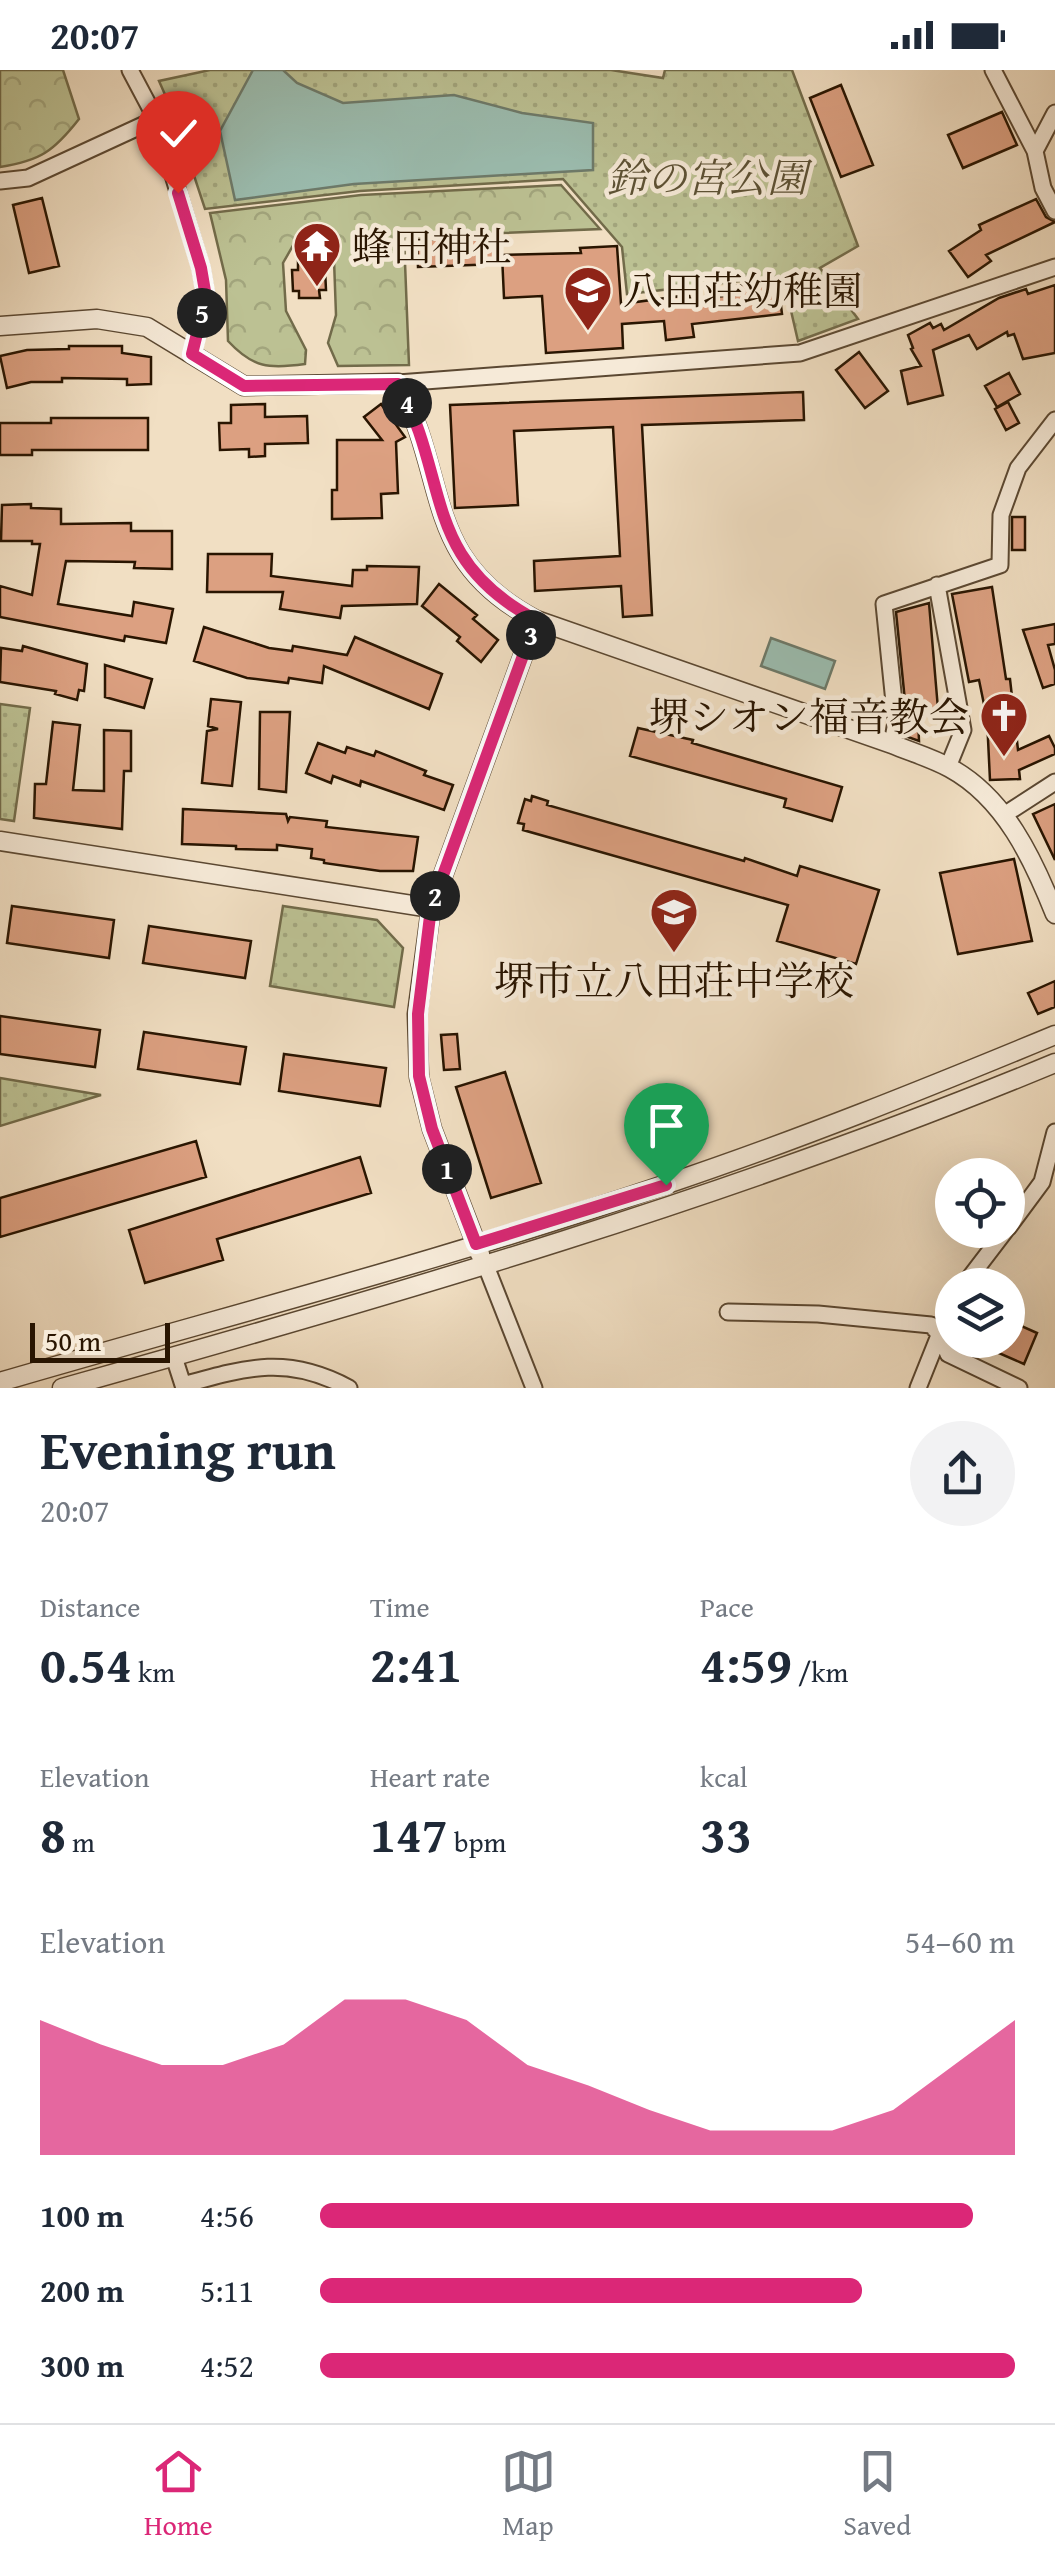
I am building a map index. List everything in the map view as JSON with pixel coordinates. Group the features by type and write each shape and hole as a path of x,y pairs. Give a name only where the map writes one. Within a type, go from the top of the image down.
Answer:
{"street":[{"path":"130,70 156,118 201,268 206,297 192,354"},
{"path":"994,70 1035,151 1043,188 1055,211"},
{"path":"1035,151 1055,113"},
{"path":"0,181 28,178 156,118"},
{"path":"0,326 97,319 146,327 244,386 398,384 800,353 1054,268"},
{"path":"398,384 418,432 452,540 484,586 536,620 948,767 980,790 1004,815 1032,860 1055,914"},
{"path":"892,744 896,722 884,604 1000,565 1000,515 1018,468 1055,420"},
{"path":"938,585 963,730 948,767"},
{"path":"534,1388 432,1129 419,1076 418,1014 431,908 536,620"},
{"path":"1004,815 1055,782"},
{"path":"0,842 431,908"},
{"path":"0,1382 666,1185 830,1126 1055,1036"},
{"path":"62,1388 486,1266 776,1172 1055,1064"},
{"path":"1025,1205 1042,1182 1055,1132"},
{"path":"977,1268 992,1248"},
{"path":"728,1312 818,1314 931,1324 935,1329"},
{"path":"918,1388 935,1350"},
{"path":"174,1357 183,1385 208,1383 270,1365 316,1371 349,1388"},
{"path":"956,1358 1019,1388"}],"green space":[{"path":"0,70 63,70 79,119 45,153 0,167"},
{"name":"鈴の宮公園","path":"210,70 611,70 663,78 665,70 792,70 858,246 820,268 858,319 798,341 783,276 627,294 622,247 563,179 360,191 205,209 159,81"},
{"name":"蜂田神社","path":"561,185 600,229 404,237 409,365 338,366 328,343 336,315 334,260 317,241 295,242 283,263 286,311 306,350 305,364 262,364 246,357 228,341 226,280 210,213 361,195"},
{"path":"0,704 30,708 14,821 0,819"},
{"path":"283,906 377,920 403,948 394,1007 270,986"},
{"path":"0,1078 101,1095 0,1126"}],"shaded area":[{"path":"253,70 283,70 297,83 343,103 454,95 522,113 593,123 593,170 354,184 235,200 220,131"},
{"path":"771,638 835,661 825,689 761,666"}],"building":[{"path":"841,85 873,165 841,177 810,98"},
{"path":"1002,112 1017,145 963,168 948,135"},
{"path":"42,198 59,266 29,273 13,205"},
{"path":"1036,199 1046,217 1055,222 986,255 991,261 968,277 949,251 981,230 979,225"},
{"path":"498,237 499,264 418,267 417,240"},
{"path":"617,246 621,304 689,295 690,299 735,295 734,286 778,281 782,314 692,324 694,337 666,340 664,321 622,324 623,348 546,353 542,296 504,298 502,255 581,253 580,248"},
{"path":"314,247 314,269 325,269 326,290 319,290 320,298 299,298 299,291 293,291 292,270 298,270 298,248"},
{"path":"1055,285 1055,353 1023,359 1014,334 1008,336 1007,332 977,349 969,335 933,350 943,395 908,404 901,371 921,366 908,335 930,323 933,328 941,324 944,330 999,298"},
{"path":"69,346 122,346 122,353 151,357 151,384 127,385 127,379 62,378 62,382 31,382 7,388 0,356"},
{"path":"859,352 888,391 865,408 836,370"},
{"path":"1009,373 1020,394 997,407 985,386"},
{"path":"803,392 804,420 642,425 652,615 623,617 621,586 535,591 534,561 620,556 613,427 514,431 518,505 455,508 450,405"},
{"path":"1008,402 1019,423 1006,430 995,409"},
{"path":"265,404 265,417 307,416 308,443 265,444 265,456 249,457 249,449 220,450 219,423 231,423 231,405"},
{"path":"381,404 405,437 396,442 398,493 381,494 382,518 332,519 332,490 337,490 337,440 382,440 364,417"},
{"path":"51,418 148,418 148,450 32,450 32,455 0,455 0,423 51,423"},
{"path":"31,504 31,508 61,509 61,524 131,523 131,531 172,531 172,569 134,568 135,562 66,561 58,604 132,616 134,602 173,609 166,643 125,636 124,641 0,617 0,586 32,595 40,544 1,541 2,505"},
{"path":"1012,517 1025,517 1025,550 1012,550"},
{"path":"208,554 272,554 271,576 352,586 353,570 367,570 367,566 419,567 417,604 342,606 340,618 280,609 283,592 207,592"},
{"path":"439,584 477,615 473,619 498,640 481,662 457,641 460,637 422,606"},
{"path":"992,587 1006,679 1010,679 1018,750 1049,736 1055,748 1055,754 1019,770 1020,779 990,780 987,719 979,680 969,682 952,594"},
{"path":"929,603 938,709 906,711 896,612"},
{"path":"1055,624 1055,644 1048,645 1055,684 1043,688 1023,630"},
{"path":"204,627 269,648 292,651 293,646 347,655 355,637 442,674 429,709 324,666 322,683 247,678 194,661"},
{"path":"23,646 87,664 84,691 79,690 77,700 55,694 56,691 0,682 1,648 22,651"},
{"path":"105,665 152,679 144,708 105,697"},
{"path":"211,699 241,702 232,786 202,783 207,731 218,729 208,726"},
{"path":"260,712 290,712 286,792 259,789"},
{"path":"907,718 918,718 919,741 905,736"},
{"path":"53,722 80,725 73,790 104,791 104,730 131,731 131,771 124,771 122,829 34,818 35,784 46,784"},
{"path":"638,728 693,740 692,743 842,787 832,821 784,807 786,799 630,756"},
{"path":"318,743 345,753 347,747 374,756 376,751 453,785 444,810 361,781 360,786 333,776 331,783 306,773"},
{"path":"532,796 548,801 547,805 744,861 745,858 797,876 800,866 879,890 856,964 777,941 788,905 523,830 524,824 518,823 525,799 531,801"},
{"path":"1055,804 1055,860 1033,814"},
{"path":"183,809 286,814 288,821 290,817 327,821 326,827 418,837 413,871 324,863 311,858 312,849 182,844"},
{"path":"1014,859 1032,941 958,954 940,873"},
{"path":"12,906 114,920 109,958 7,943"},
{"path":"149,926 251,941 245,978 143,963"},
{"path":"1055,981 1055,1007 1038,1014 1028,993"},
{"path":"0,1016 100,1030 95,1067 0,1054"},
{"path":"144,1032 246,1047 240,1084 138,1069"},
{"path":"457,1034 460,1069 444,1070 441,1035"},
{"path":"284,1054 386,1068 380,1106 279,1091"},
{"path":"505,1072 541,1183 491,1198 456,1087"},
{"path":"196,1141 206,1177 0,1237 0,1198"},
{"path":"360,1157 371,1193 217,1239 223,1260 145,1283 129,1230"},
{"path":"1025,1328 1037,1333 1024,1364 1010,1358 1025,1358"}],"place":[{"name":"蜂田神社","path":"317,288"},
{"name":"八田荘幼稚園","path":"588,332"},
{"name":"堺シオン福音教会","path":"1004,758"},
{"name":"堺市立八田荘中学校","path":"674,954"}],"route":[{"path":"178,193 206,297 192,354 244,386 398,384 424,449 452,540 484,586 536,620 431,908 418,1014 419,1076 432,1129 476,1244 666,1185"}]}
